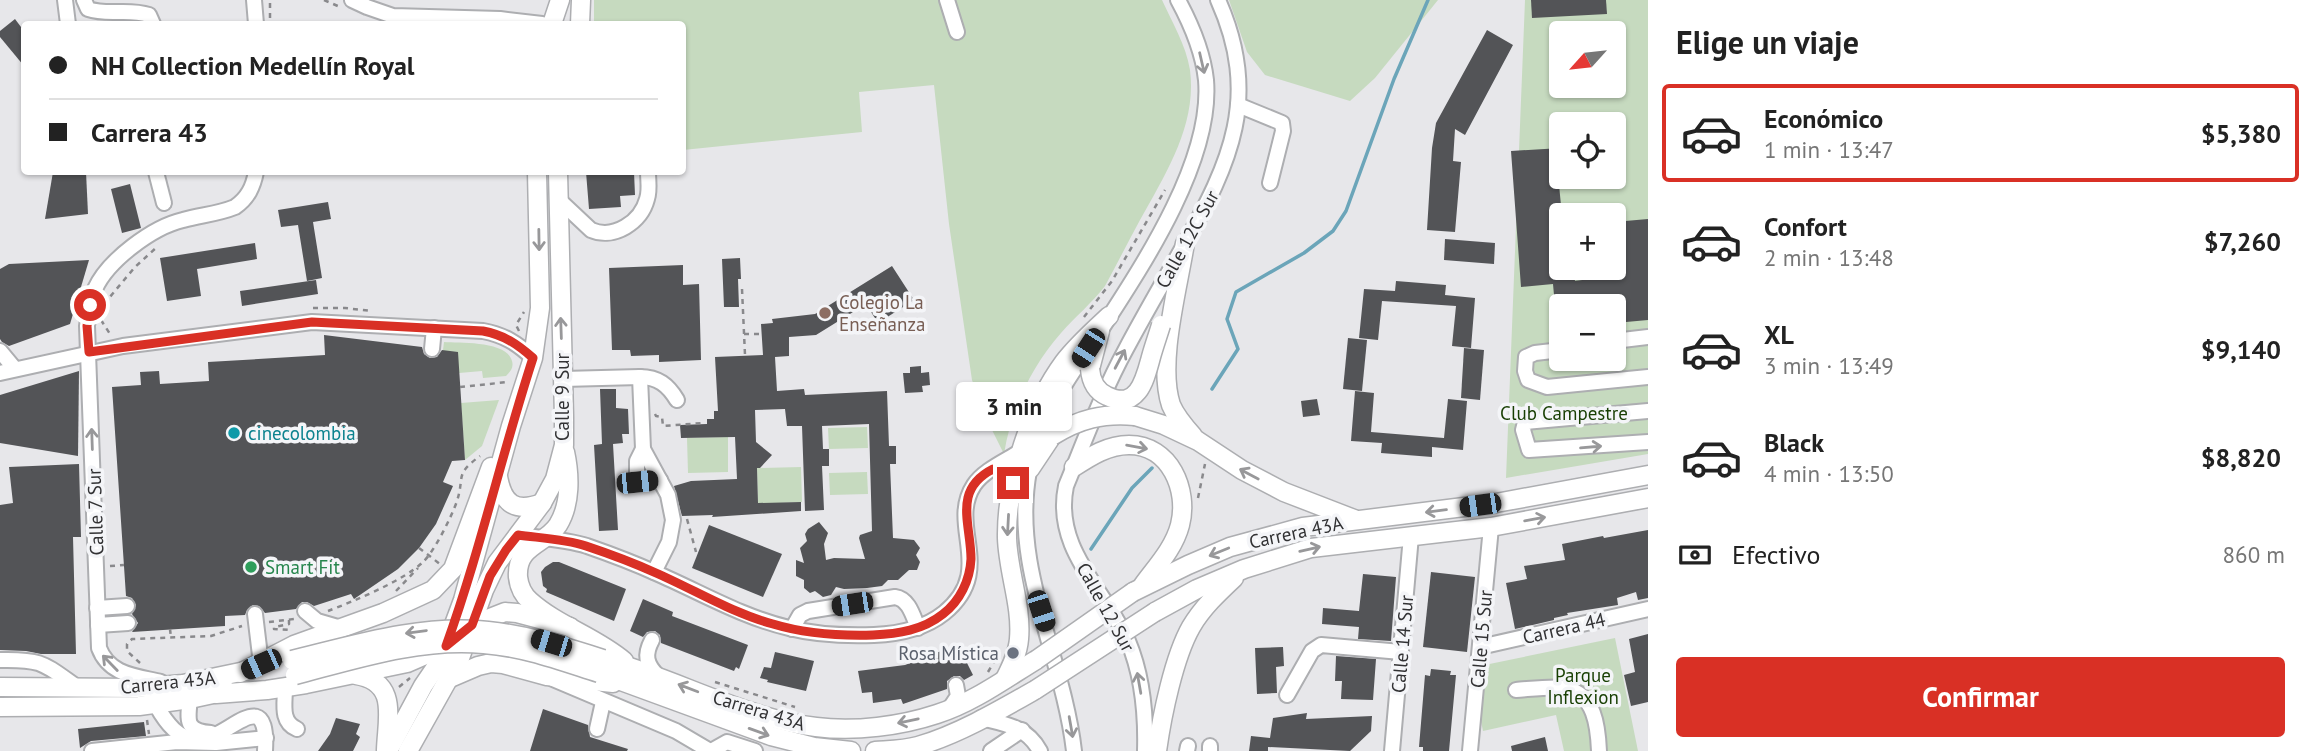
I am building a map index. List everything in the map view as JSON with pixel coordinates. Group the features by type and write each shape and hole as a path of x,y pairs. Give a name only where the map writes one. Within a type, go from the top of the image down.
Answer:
{"main road":[{"path":"553,21 560,0"},
{"path":"580,21 581,0"},
{"name":"Calle 9 Sur","path":"387,751 423,686 442,658 463,600 510,426 533,358 540,308 537,175"},
{"name":"Calle 9 Sur","path":"408,751 450,678 490,576 542,503 555,478 564,445 558,175"},
{"path":"1185,243 1165,361 1167,387 1172,407 1181,422 1203,444"},
{"path":"1105,323 1090,369 1093,383 1102,393 1116,399 1125,399 1142,388 1180,272"},
{"path":"1005,679 1019,642 1007,538 1013,483 1021,451 1051,381 1066,359 1105,323"},
{"path":"1030,469 1052,436 1083,420 1108,415 1135,416 1164,425 1203,444 1241,470 1284,492 1357,520"},
{"path":"291,660 341,628 388,604 420,598 442,583 453,569 475,505 510,426"},
{"path":"564,445 569,486 561,517 557,527 525,553 519,568 519,584 531,602 608,648 629,666"},
{"path":"1074,467 1109,448 1142,446 1168,464 1178,480 1183,498 1180,526 1165,556 1137,590"},
{"name":"Carrera 43A","path":"0,687 120,689 172,685 240,673 291,660 460,643 484,644 601,666 629,666 776,719 818,727 883,725 939,713 950,708 1005,679 1137,590 1188,565 1251,540 1303,527 1496,503 1648,475"},
{"path":"498,477 500,488 509,502 525,508 542,503"},
{"name":"Carrera 43A","path":"875,751 916,749 981,718 1035,690 1155,612 1244,569 1311,548 1491,527 1648,498"},
{"path":"1157,751 1178,656 1191,626 1209,602 1244,569"},
{"path":"352,674 407,663 446,646 472,625 496,614 510,612 570,627"},
{"path":"240,673 261,664 291,660 369,677 379,684 386,696 389,711 387,751"},
{"name":"Carrera 43A","path":"0,707 152,711 216,694 291,660"},
{"path":"450,678 491,663 547,677 630,685"},
{"name":"Carrera 43A","path":"601,666 630,685 771,736 814,747 851,751"}],"street":[{"path":"65,0 68,21"},
{"path":"84,0 88,9 97,12 124,11 149,15 152,21"},
{"path":"254,0 256,21"},
{"path":"352,0 367,4 393,20 517,21"},
{"path":"947,0 957,32"},
{"name":"Calle 12C Sur","path":"1030,469 1040,433 1053,402 1105,323 1166,219 1193,162 1205,113 1206,79 1198,45 1178,0"},
{"name":"Calle 12C Sur","path":"1074,467 1112,375 1218,182 1237,118 1239,77 1235,45 1218,0"},
{"path":"1238,105 1282,124 1283,131 1270,183"},
{"path":"157,175 164,203"},
{"name":"Calle 7 Sur","path":"172,685 125,674 110,667 99,648 87,326 90,305 103,275 152,233 182,220 224,212 245,201 255,175"},
{"path":"558,199 591,230 613,233 627,226 643,210 649,191 648,175"},
{"path":"0,351 7,371 89,352 312,322 483,331 515,342 533,358"},
{"path":"432,349 434,328"},
{"path":"1626,340 1648,337"},
{"path":"1549,351 1526,357 1525,371 1528,380 1547,387 1648,377"},
{"path":"640,377 643,449 668,495 673,520 669,542 654,572"},
{"path":"563,379 653,379 664,384 677,400"},
{"path":"1648,411 1525,422 1522,430 1529,450 1648,442"},
{"path":"643,449 637,461 637,482 660,480"},
{"path":"518,535 583,545 654,572 743,614 792,629 817,634 888,634 918,628 955,603 969,575 971,558 965,511 969,494 983,474 1021,451"},
{"name":"Calle 12 Sur","path":"1074,467 1063,500 1064,523 1076,554 1127,639 1135,661 1146,718 1145,751"},
{"path":"993,469 1013,483"},
{"path":"1030,469 1024,522 1027,556 1033,587 1066,701 1074,751"},
{"path":"561,517 572,535 583,545"},
{"name":"Calle 15 Sur","path":"1471,751 1491,527"},
{"name":"Calle 14 Sur","path":"1392,751 1411,536"},
{"path":"792,629 800,615 808,611 895,597 901,597 907,603 918,628"},
{"path":"97,608 127,606"},
{"name":"Carrera 44","path":"1480,647 1648,608"},
{"path":"302,613 341,628"},
{"path":"297,729 290,726 286,720 291,660 304,628 302,613"},
{"path":"257,620 261,664"},
{"path":"98,625 128,623"},
{"path":"652,640 647,659 650,668 658,676"},
{"path":"1287,695 1312,651 1321,645 1401,652"},
{"path":"0,660 29,659 39,662 77,687"},
{"name":"Carrera 43A","path":"547,677 676,731 711,751 727,742 755,751"},
{"path":"950,708 958,697 957,685"},
{"path":"1516,690 1566,688 1579,695 1592,708 1598,729 1599,751"},
{"path":"190,699 188,720 191,727 195,731 216,734"},
{"path":"597,729 603,702"},
{"path":"92,751 177,742 265,745 264,724 251,716 204,739 192,740 182,736 152,711"},
{"path":"981,718 1022,730 1032,737 1040,751"},
{"path":"991,751 1022,730"}],"path":[{"path":"269,21 270,0"},
{"path":"1079,324 1112,281 1169,183"},
{"path":"101,307 119,284 158,246"},
{"path":"742,289 745,355"},
{"path":"310,308 372,311"},
{"path":"515,342 522,335 516,325 526,309"},
{"path":"100,317 107,333 116,338"},
{"path":"744,334 762,334"},
{"path":"460,387 508,382"},
{"path":"654,408 656,416 663,416 663,426 703,424"},
{"path":"1197,503 1203,444"},
{"path":"388,604 429,555 457,502 461,473 481,455"},
{"path":"686,516 695,552"},
{"path":"419,548 440,564"},
{"path":"105,566 124,565"},
{"path":"328,611 400,578 420,565"},
{"path":"146,666 127,651 129,641 135,638 211,636 257,620 289,620 302,613"},
{"path":"289,620 289,624 274,629 291,660"},
{"path":"170,629 171,638"},
{"path":"149,732 152,711"}],"green space":[{"path":"594,0 1162,0 1188,61 1191,90 1189,110 1169,166 1105,286 1040,360 1017,405 1004,454 985,416 972,380 949,224 934,85 859,92 862,132 686,150 686,21 594,21"},
{"path":"1229,0 1438,0 1375,78 1350,101 1265,75 1247,52"},
{"name":"Club Campestre","path":"1525,0 1648,0 1648,454 1506,478"},
{"path":"444,342 493,346 508,354 512,368 506,376 483,378 482,371 459,373 443,350"},
{"path":"499,400 482,446 465,460 461,403"},
{"path":"867,427 868,448 829,449 828,428"},
{"path":"728,437 728,472 688,473 687,438"},
{"path":"801,467 802,502 758,504 757,468"},
{"path":"867,472 868,494 830,495 829,473"},
{"name":"Parque Inflexion","path":"1615,638 1638,751 1564,751 1556,715 1483,731 1470,668"}],"building":[{"path":"1531,0 1606,0 1607,14 1532,18"},
{"path":"15,19 21,27 21,62 0,37 0,31"},
{"path":"1487,30 1513,45 1465,135 1455,129 1453,161 1461,162 1455,232 1427,230 1436,123"},
{"path":"1549,149 1549,189 1559,189 1561,203 1549,203 1549,280 1626,280 1626,221 1648,219 1648,320 1626,322 1626,294 1554,294 1553,284 1521,287 1511,151"},
{"path":"52,175 86,175 88,214 45,219"},
{"path":"586,175 634,175 635,195 620,196 621,207 589,209"},
{"path":"130,184 141,228 122,233 111,189"},
{"path":"328,202 331,219 313,222 322,278 307,281 298,225 281,227 278,210"},
{"path":"1445,239 1495,243 1494,264 1444,260"},
{"path":"255,243 257,259 197,269 201,296 167,301 160,258"},
{"path":"740,258 739,307 724,307 722,259"},
{"path":"89,260 70,324 9,346 2,342 0,269 9,264"},
{"path":"683,265 683,285 699,284 701,360 659,362 659,355 631,356 630,350 612,350 609,268"},
{"path":"892,266 914,300 878,323 866,304 816,335 789,337 789,356 775,357 777,391 804,389 805,395 887,391 889,446 896,446 896,464 890,464 893,538 914,540 920,548 916,555 920,562 917,570 909,570 898,580 888,580 882,586 867,588 836,587 831,595 823,597 804,588 804,580 796,576 796,560 804,563 800,548 807,541 805,534 819,522 828,533 824,544 826,560 865,559 859,538 860,535 872,531 869,424 822,426 823,449 829,449 829,466 822,466 824,510 805,511 802,426 787,426 785,409 755,410 756,442 772,455 757,468 758,503 801,502 801,511 712,517 713,515 682,516 674,486 691,481 737,479 735,437 681,438 680,425 707,424 707,419 714,419 714,411 718,411 715,357 763,355 761,324 773,323 772,319 815,314"},
{"path":"316,280 318,294 242,306 240,291"},
{"path":"1396,281 1446,285 1445,295 1475,298 1471,348 1452,346 1456,306 1382,301 1378,340 1359,338 1364,289 1395,291"},
{"path":"324,335 422,347 424,354 430,358 437,357 442,350 458,352 465,460 452,461 443,482 453,486 436,524 419,548 398,569 354,599 351,594 314,606 302,602 296,609 265,613 259,606 253,605 245,615 225,616 225,626 132,632 138,623 132,614 136,605 132,598 126,596 112,387 141,385 140,372 159,371 160,384 209,381 208,362 325,355"},
{"path":"1348,338 1367,340 1362,391 1343,389"},
{"path":"1464,348 1484,350 1480,400 1461,398"},
{"path":"921,366 921,373 929,372 930,385 922,386 923,392 905,393 903,373 910,373 910,367"},
{"path":"79,371 78,456 0,443 0,395"},
{"path":"600,389 616,389 616,408 628,409 629,434 622,434 623,443 613,444 618,530 599,531 594,445 602,444"},
{"path":"1355,391 1374,393 1371,432 1444,438 1448,399 1467,401 1463,450 1432,447 1432,457 1381,453 1382,443 1351,441"},
{"path":"1317,399 1320,415 1303,417 1301,401"},
{"path":"79,464 81,537 73,537 76,654 0,650 0,505 13,503 9,467"},
{"path":"709,525 782,554 763,597 692,568"},
{"path":"1648,530 1648,598 1638,600 1636,592 1617,598 1618,605 1567,613 1568,615 1554,620 1515,629 1506,583 1527,579 1524,566 1565,560 1562,544"},
{"path":"553,562 626,589 614,621 546,592 541,572"},
{"path":"1431,572 1475,577 1467,652 1423,647"},
{"path":"1363,574 1396,577 1391,641 1358,639 1359,627 1322,624 1323,608 1359,611"},
{"path":"643,599 673,612 672,616 748,645 739,669 736,667 734,671 661,643 660,635 655,631 647,632 643,637 630,631"},
{"path":"1648,634 1648,702 1631,706 1624,675 1635,672 1629,639"},
{"path":"1283,647 1284,666 1276,667 1277,693 1257,694 1255,648"},
{"path":"949,648 955,661 964,657 973,675 964,680 960,676 954,676 947,681 947,689 903,704 901,699 873,703 872,692 862,693 858,671 905,665"},
{"path":"775,652 814,661 806,691 760,678 764,667 771,668"},
{"path":"1336,656 1376,659 1373,700 1341,699 1342,681 1335,681"},
{"path":"1431,669 1451,671 1450,675 1456,675 1449,751 1423,751 1423,747 1419,747 1425,675 1430,676"},
{"path":"543,709 588,725 590,737 628,749 530,751"},
{"path":"1307,713 1306,719 1372,716 1371,731 1350,751 1268,747 1268,751 1249,751 1251,736 1270,738 1273,718"},
{"path":"336,718 360,724 356,734 360,737 353,751 318,751 330,734"},
{"path":"144,722 146,736 91,741 80,748 78,729"},
{"path":"1545,737 1548,751 1512,751 1511,746"}],"waterway":[{"path":"1212,389 1238,349 1227,319 1236,292 1304,253 1333,231 1346,211 1394,79 1428,0"},
{"path":"1091,549 1132,488 1152,468"}],"place":[{"name":"Colegio La Enseñanza","path":"825,313"},
{"name":"cinecolombia","path":"234,433"},
{"name":"Smart Fit","path":"251,567"},
{"name":"Rosa Mística","path":"1013,653"}],"route":[{"path":"90,305 87,326 89,352 312,322 483,331 515,342 533,358 510,426 463,600 446,646 472,625 497,562 518,535 583,545 654,572 770,624 817,634 888,634 909,631 926,625 942,614 955,603 962,592 969,575 971,558 965,511 969,494 975,484 983,474 993,469 1013,483"}]}
